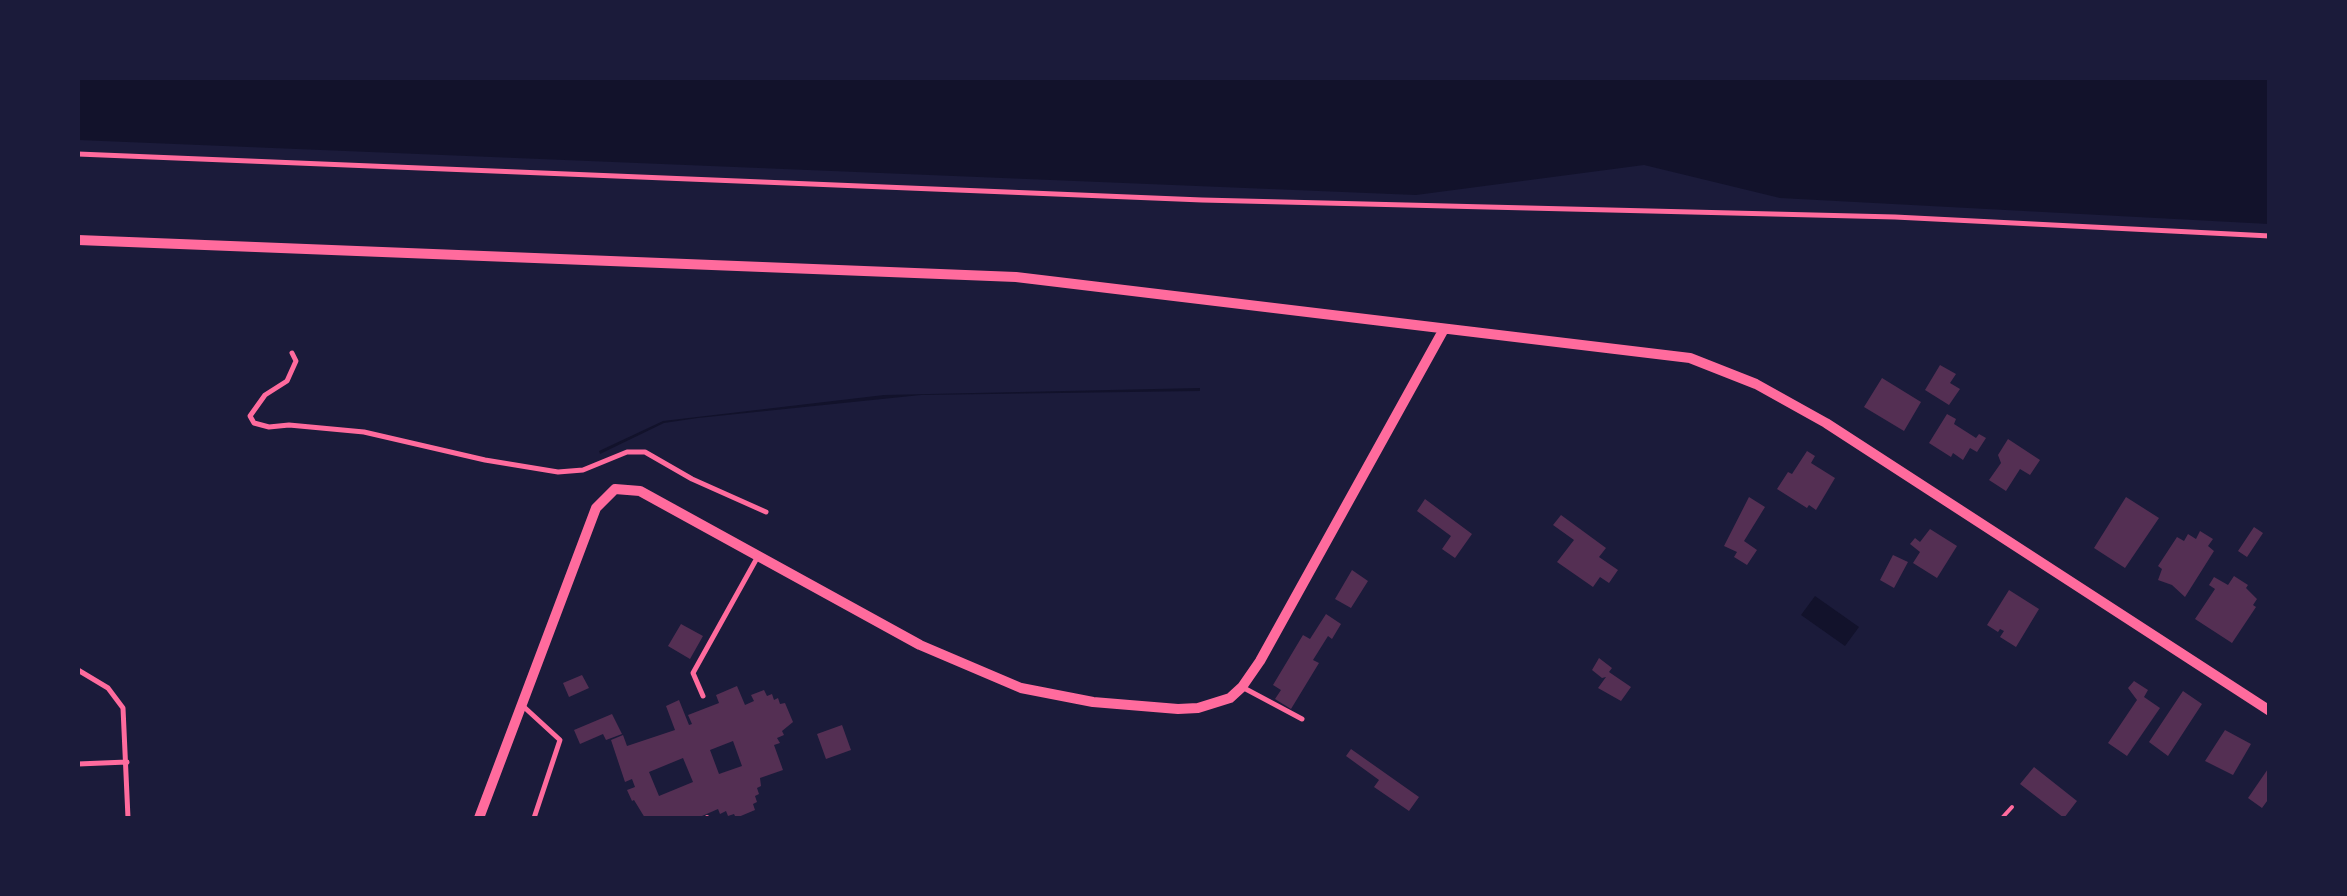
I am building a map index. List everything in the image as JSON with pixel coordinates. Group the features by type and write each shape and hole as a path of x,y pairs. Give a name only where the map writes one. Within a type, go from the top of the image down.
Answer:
{"street":[{"path":"78,240 1016,277 1690,358 1756,384 1826,423 2270,711"},
{"path":"479,818 596,508 616,489 640,491 920,645 1021,688 1092,702 1178,709 1230,698 1242,687 1444,329"}],"lane":[{"path":"78,154 1202,200 1896,216 2270,236"},
{"path":"292,353 296,361 287,382 265,395 250,416 254,423 367,433 558,472 583,470 627,452 645,452 692,479 766,512"},
{"path":"704,696 693,673 757,557"},
{"path":"78,670 108,688 124,708 128,818"},
{"path":"1242,687 1302,719"},
{"path":"523,706 560,740 534,818"},
{"path":"78,764 127,762"}],"path":[{"path":"2002,818 2012,807"}],"shaded area":[{"path":"78,78 2269,78 2269,224 1780,198 1644,165 1416,195 78,140"},
{"path":"1200,388 921,395 698,418 664,423 600,454 599,451 663,421 884,395"},
{"path":"1815,596 1859,627 1845,646 1801,615"}],"building":[{"path":"1940,365 1956,374 1950,383 1960,389 1949,405 1925,390"},
{"path":"1882,378 1921,402 1904,431 1864,407"},
{"path":"1947,414 1956,419 1954,424 1976,438 1979,434 1986,438 1977,452 1970,448 1963,460 1929,443"},
{"path":"2008,439 2040,460 2030,475 2020,469 2006,491 1989,480 2001,463 1998,455"},
{"path":"1807,451 1815,456 1811,463 1835,478 1816,510 1777,489"},
{"path":"1749,497 1765,507 1744,541 1757,550 1747,565 1734,557 1737,552 1724,546"},
{"path":"2126,497 2159,518 2125,568 2094,548"},
{"path":"1425,499 1472,534 1455,558 1442,549 1451,536 1417,511"},
{"path":"1561,515 1606,548 1599,557 1618,570 1609,583 1600,577 1593,587 1557,562 1574,540 1553,525"},
{"path":"2254,527 2263,533 2247,557 2238,551"},
{"path":"1930,529 1957,546 1937,578 1913,563 1920,552 1910,544 1915,538 1920,542"},
{"path":"2200,531 2213,539 2208,546 2214,551 2185,597 2172,585 2158,580 2162,569 2158,566 2177,537 2184,541 2188,534 2196,539"},
{"path":"1893,555 1908,562 1894,588 1880,580"},
{"path":"1352,570 1368,581 1351,608 1335,599"},
{"path":"2234,576 2248,585 2246,588 2257,599 2253,605 2256,607 2232,643 2195,619 2215,589 2209,585 2214,577 2228,585"},
{"path":"2009,590 2039,609 2016,647 2000,637 2004,631 1987,625"},
{"path":"1326,614 1341,624 1313,660 1319,663 1291,709 1275,699 1281,690 1273,685 1303,635 1310,639"},
{"path":"681,624 703,636 690,659 668,646"},
{"path":"1599,658 1612,668 1609,672 1631,687 1621,701 1598,688 1606,677 1592,670"},
{"path":"582,675 589,688 569,697 563,683"},
{"path":"2134,681 2148,690 2144,697 2160,708 2127,756 2108,743 2137,700 2128,688"},
{"path":"737,686 745,705 754,701 751,695 764,690 767,696 772,694 774,700 785,703 793,722 777,738 780,743 774,745 783,770 760,778 755,810 736,818 726,811 720,814 718,809 703,818 645,818 627,790 635,787 632,779 625,782 611,740 623,735 627,746 675,730 666,706 679,700 689,725 692,724 688,715 719,703 716,695","holes":["733,741 742,766 719,774 710,750","683,758 693,782 659,796 649,772"]},
{"path":"2183,691 2202,704 2168,756 2149,742"},
{"path":"612,714 622,734 606,740 603,734 580,744 574,730"},
{"path":"842,725 851,750 826,759 817,734"},
{"path":"2225,730 2251,744 2233,775 2205,761"},
{"path":"1351,749 1419,797 1409,811 1374,787 1379,780 1346,756"},
{"path":"2270,766 2270,797 2262,808 2248,798"},
{"path":"2034,767 2077,801 2064,818 2020,784"}]}
